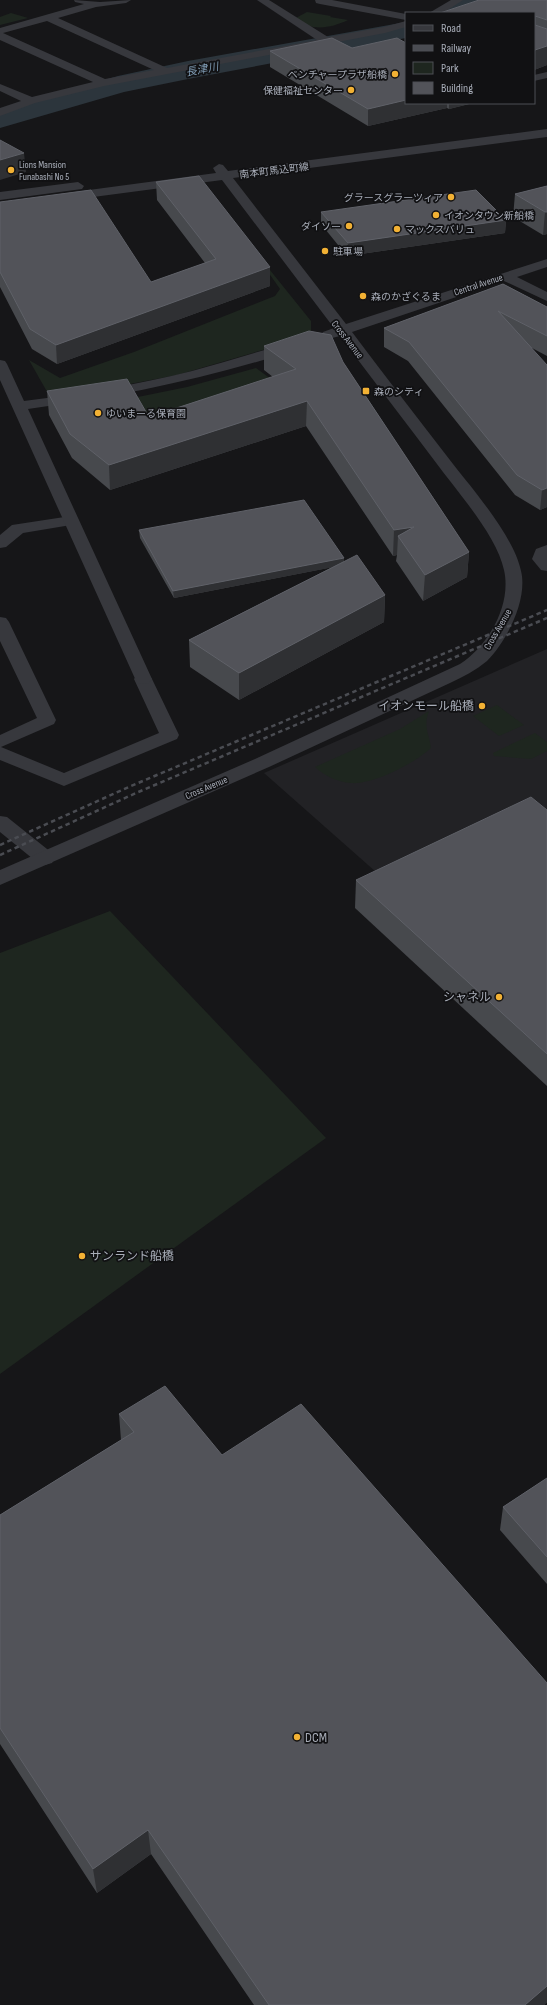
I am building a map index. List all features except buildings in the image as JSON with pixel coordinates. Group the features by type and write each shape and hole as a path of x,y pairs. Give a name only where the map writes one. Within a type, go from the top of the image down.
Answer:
{"street":[{"path":"78,0 93,5"},
{"path":"0,31 93,5 111,4 126,0"},
{"path":"262,0 325,40"},
{"path":"292,18 321,1 405,17"},
{"path":"436,12 453,1"},
{"path":"47,17 165,71"},
{"path":"0,112 31,101 104,83 325,40 385,30 405,24"},
{"path":"0,36 104,83"},
{"path":"535,78 547,75"},
{"path":"0,87 31,101"},
{"name":"南本町馬込町線","path":"0,196 222,172 538,131 547,124"},
{"name":"南本町馬込町線","path":"0,206 222,172"},
{"name":"Cross Avenue","path":"0,878 269,760 444,679 466,667 484,653 506,617 512,602 514,587 513,572 506,553 478,507 341,330 222,172"},
{"name":"Central Avenue","path":"318,338 547,263"},
{"path":"504,276 547,298"},
{"path":"19,406 120,391 175,380 260,357 303,343"},
{"path":"0,364 142,679 170,735 64,780 0,753"},
{"path":"0,542 18,528 71,521"},
{"path":"547,550 542,553 540,559 547,566"},
{"path":"0,622 47,720 0,742"},
{"path":"0,822 45,858"}],"shaded area":[{"name":"イオンモール船橋","path":"547,649 547,828 376,872 264,773"}],"green space":[{"path":"307,12 348,20 327,27 314,27 294,19"},
{"path":"11,13 28,18 0,25 0,17"},
{"path":"245,239 311,321 311,336 177,375 93,391 50,397 29,360 60,378 134,352 275,296 280,289"},
{"path":"256,368 290,393 147,440 128,399 187,387"},
{"path":"497,705 524,725 499,736 473,716"},
{"path":"429,711 426,726 431,748 415,760 393,772 382,777 360,783 351,783 332,778 315,767 400,729"},
{"path":"535,733 547,742 547,751 531,759 494,756 493,753"},
{"name":"サンランド船橋","path":"110,911 326,1138 0,1374 0,953"}],"waterway":[{"name":"長津川","path":"459,12 475,0"},
{"name":"長津川","path":"0,119 118,85 188,70 405,30"}],"railway":[{"path":"0,845 131,786 547,610"},
{"path":"0,855 136,793 547,618"}],"place":[{"name":"ベンチャープラザ船橋","path":"395,74"},
{"name":"保健福祉センター","path":"351,90"},
{"name":"Lions Mansion Funabashi No 5","path":"11,170"},
{"name":"グラースグラーツィア","path":"451,197"},
{"name":"イオンタウン新船橋","path":"436,215"},
{"name":"ダイソー","path":"349,226"},
{"name":"マックスバリュ","path":"397,229"},
{"name":"駐車場","path":"325,251"},
{"name":"森のかざぐるま","path":"363,296"},
{"name":"森のシティ","path":"366,391"},
{"name":"ゆいまーる保育園","path":"98,413"},
{"name":"イオンモール船橋","path":"482,706"},
{"name":"シャネル","path":"499,997"},
{"name":"サンランド船橋","path":"82,1256"},
{"name":"DCM","path":"297,1737"}]}
